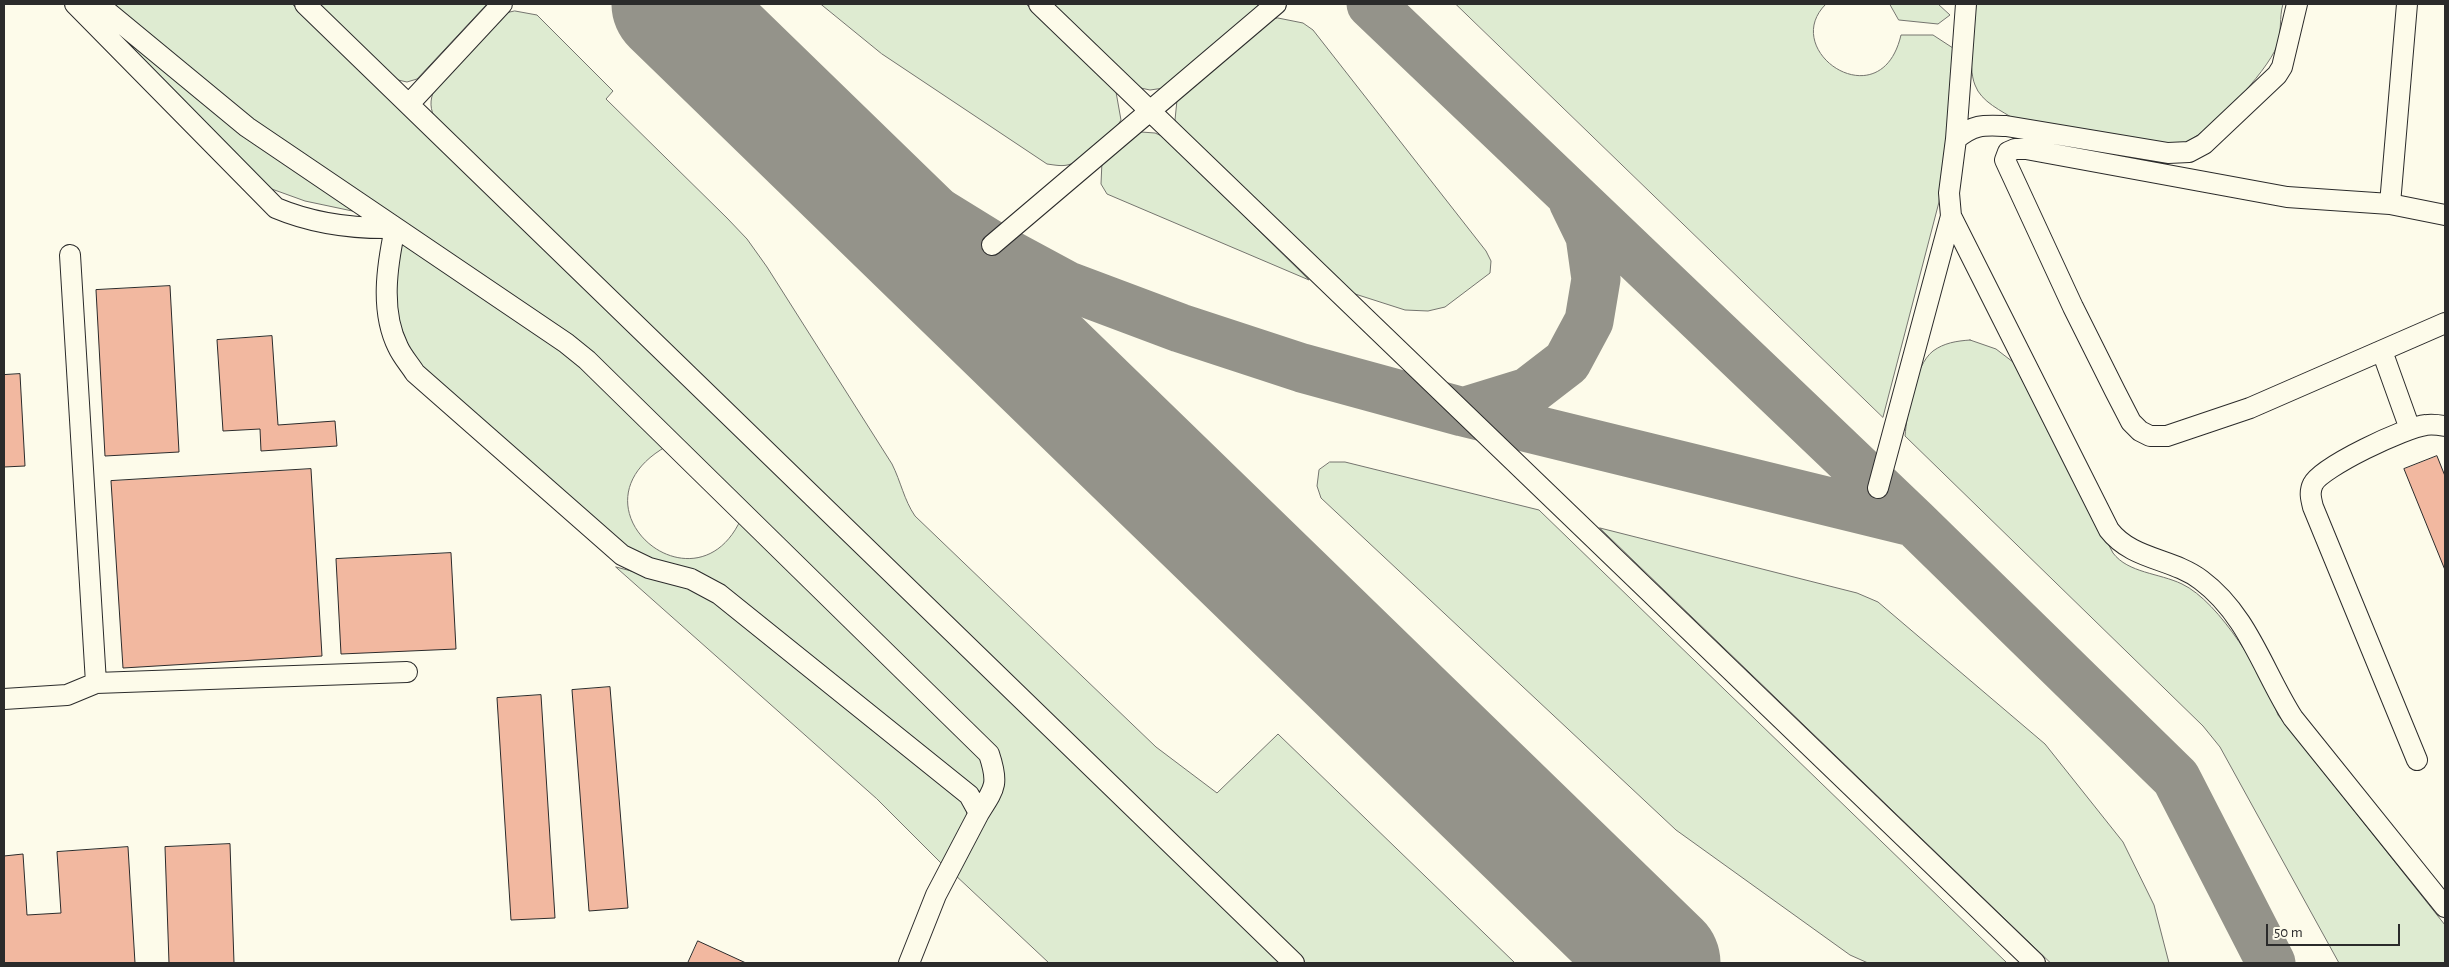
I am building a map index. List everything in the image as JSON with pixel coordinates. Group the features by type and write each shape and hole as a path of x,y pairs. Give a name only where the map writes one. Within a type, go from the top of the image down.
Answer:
{"street":[{"path":"74,4 276,208 297,217 334,225 363,229 395,228"},
{"path":"98,4 247,127 566,342 587,360 989,754 994,772 994,789 979,813 936,895 909,963"},
{"path":"305,4 1294,963"},
{"path":"409,104 502,4"},
{"path":"1039,4 2035,963"},
{"path":"992,245 1276,4"},
{"path":"1966,4 1956,139 1948,193 1951,216 2108,530 2117,541 2134,552 2199,578 2215,590 2243,624 2263,659 2280,699 2293,718 2445,907"},
{"path":"1956,139 1970,128 1986,125 2168,153 2189,152 2204,144 2277,75 2282,67 2297,4"},
{"path":"2390,204 2407,4"},
{"path":"2445,215 2390,204 2287,197 2026,149 2015,149 2008,152 2005,160 2073,307 2131,422 2150,436 2166,436 2250,408 2445,323"},
{"path":"1878,488 1951,216"},
{"path":"395,228 388,264 390,325 398,348 416,373 622,556 649,568 691,579 718,594 969,794 979,813"},
{"path":"70,255 96,683"},
{"path":"2382,351 2410,429"},
{"path":"2417,760 2316,516 2310,495 2312,485 2319,476 2332,466 2410,429 2426,425 2445,426"},
{"path":"4,699 67,695 96,683 407,672"}],"green space":[{"path":"89,4 376,216 305,201 269,188"},
{"path":"104,4 292,4 1283,963 1049,963 953,873 1002,792 1004,778 586,348 268,133"},
{"path":"317,4 487,4 417,79 407,82 398,80"},
{"path":"821,4 1026,4 1116,92 1121,120 1099,145 1084,157 1071,164 1059,166 1047,164 882,54"},
{"path":"1051,4 1259,4 1251,15 1164,88 1150,90 1136,87"},
{"path":"1456,4 1826,4 1815,22 1815,41 1823,57 1838,69 1856,75 1874,73 1890,60 1901,35 1933,35 1956,50 1939,202 1883,417"},
{"path":"1890,4 1938,4 1950,15 1938,24 1899,20"},
{"path":"1976,4 2283,4 2277,46 2249,87 2220,117 2192,139 2181,144 2165,145 2016,120 1992,105 1978,91 1973,77 1972,57"},
{"path":"515,11 537,15 613,91 606,99 747,239 767,267 892,464 908,504 915,516 1156,747 1217,793 1278,734 1515,963 1304,963 436,121 431,105 435,88 502,14"},
{"path":"1278,18 1303,23 1313,30 1486,251 1491,261 1490,273 1445,307 1428,311 1405,310 1352,293 1179,130 1175,120 1177,100 1269,20"},
{"path":"1141,132 1155,133 1164,137 1309,280 1107,194 1101,184 1102,161 1128,137"},
{"path":"403,242 567,352 667,446 638,470 628,496 632,521 647,542 670,555 695,558 720,547 741,519 988,767 983,796 722,586 640,559 413,359 393,306 397,245"},
{"path":"1970,340 1996,349 2013,362 2113,553 2119,560 2135,569 2182,584 2196,593 2225,623 2251,661 2278,715 2445,925 2445,963 2339,963 2220,747 2203,726 1905,436 1916,379 1926,358 1941,346"},
{"path":"1330,462 1345,462 1539,510 2007,963 1868,963 1850,955 1676,830 1321,498 1317,486 1319,470"},
{"path":"1600,528 1857,593 1878,602 2045,744 2123,842 2154,905 2169,963 2051,963"},
{"path":"616,567 692,587 715,600 965,803 968,820 942,864 877,799"}],"building":[{"path":"170,286 179,452 105,456 96,290"},
{"path":"272,336 278,425 335,421 337,446 261,451 260,429 223,431 217,340"},
{"path":"20,374 25,466 4,467 4,375"},
{"path":"2437,456 2445,476 2445,570 2404,469"},
{"path":"311,469 322,656 123,668 111,481"},
{"path":"451,553 456,649 341,654 336,559"},
{"path":"610,687 628,908 589,911 572,690"},
{"path":"541,695 555,918 511,920 497,698"},
{"path":"230,844 234,963 169,963 165,847"},
{"path":"128,847 135,963 4,963 4,856 23,854 27,915 61,913 57,852"},
{"path":"698,941 746,963 688,963"}],"taxiway":[{"path":"1371,4 1914,522 2176,778 2271,963"},
{"path":"762,91 932,208 992,245 1068,286 1180,328 1302,368 1463,412 1912,522"},
{"path":"1463,412 1528,392 1567,362 1589,321 1596,279 1590,236 1573,201"}],"runway":[{"path":"672,4 1660,963"}]}
